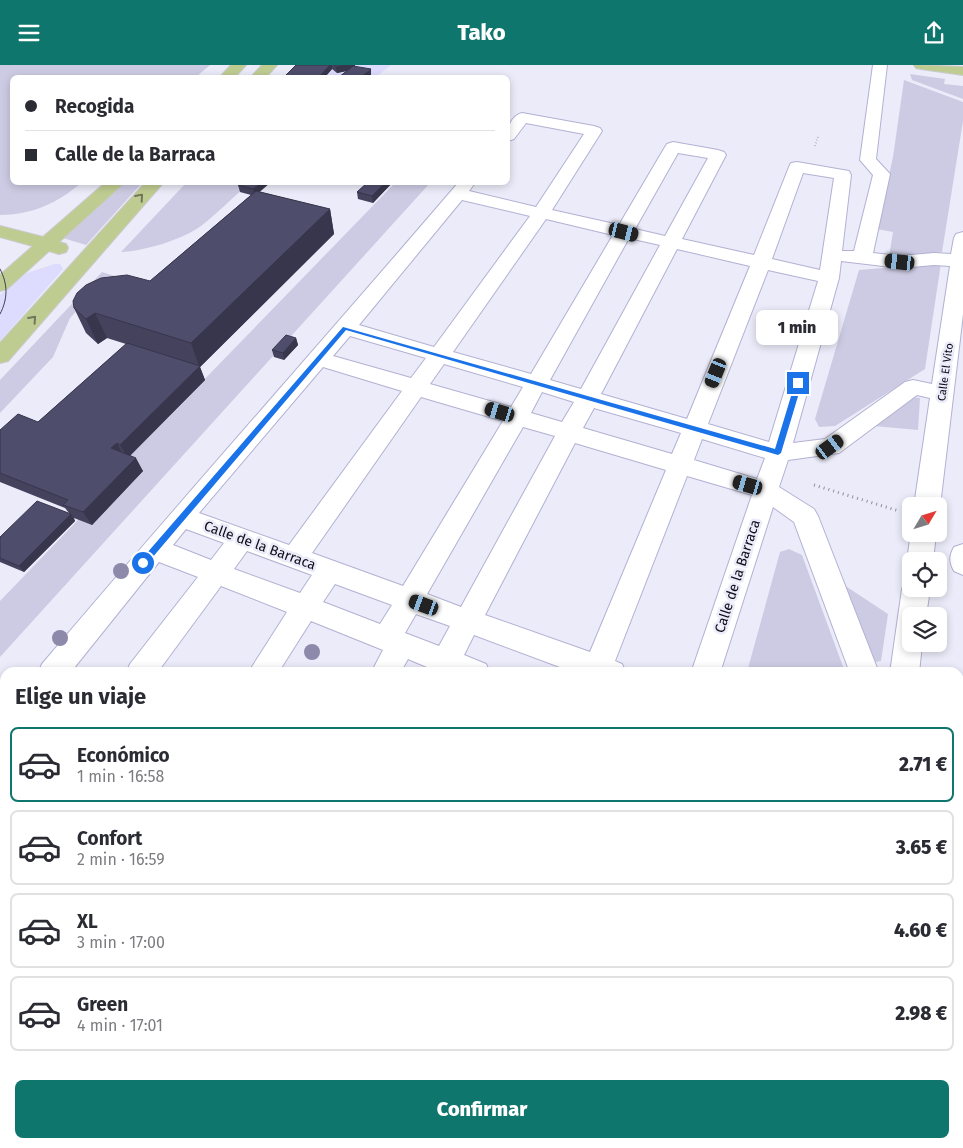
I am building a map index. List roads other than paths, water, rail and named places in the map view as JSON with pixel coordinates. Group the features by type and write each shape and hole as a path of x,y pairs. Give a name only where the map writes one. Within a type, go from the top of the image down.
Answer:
{"main road":[{"path":"228,75 240,65"},
{"path":"260,75 270,65"},
{"path":"921,65 963,71"},
{"path":"0,285 113,185"},
{"path":"0,355 152,185"},
{"path":"0,231 22,230 83,213"},
{"path":"0,231 90,256"}],"street":[{"path":"862,258 882,174 868,160 880,65"},
{"path":"294,557 541,213 594,131 522,118 510,133"},
{"path":"388,667 394,641 409,599 673,147 718,155 446,661"},
{"name":"Calle de la Barraca","path":"707,667 778,453 831,267 843,175 797,167 761,263"},
{"path":"462,189 541,213 761,263 831,267 862,258 900,262 934,259 961,261"},
{"name":"Calle de la Barraca","path":"462,189 319,359 181,517 591,667"},
{"name":"Calle El Vito","path":"928,497 963,238"},
{"path":"604,667 694,429 761,263"},
{"path":"345,328 778,453 830,447 913,387 942,393"},
{"path":"319,359 765,490 805,516 863,667"},
{"path":"57,667 181,517"},
{"path":"145,667 242,539"},
{"path":"154,549 461,667"},
{"path":"963,554 963,564"},
{"path":"266,667 330,570"},
{"path":"905,667 907,652"}],"tram line":[{"path":"0,269 6,291 0,314"}]}
